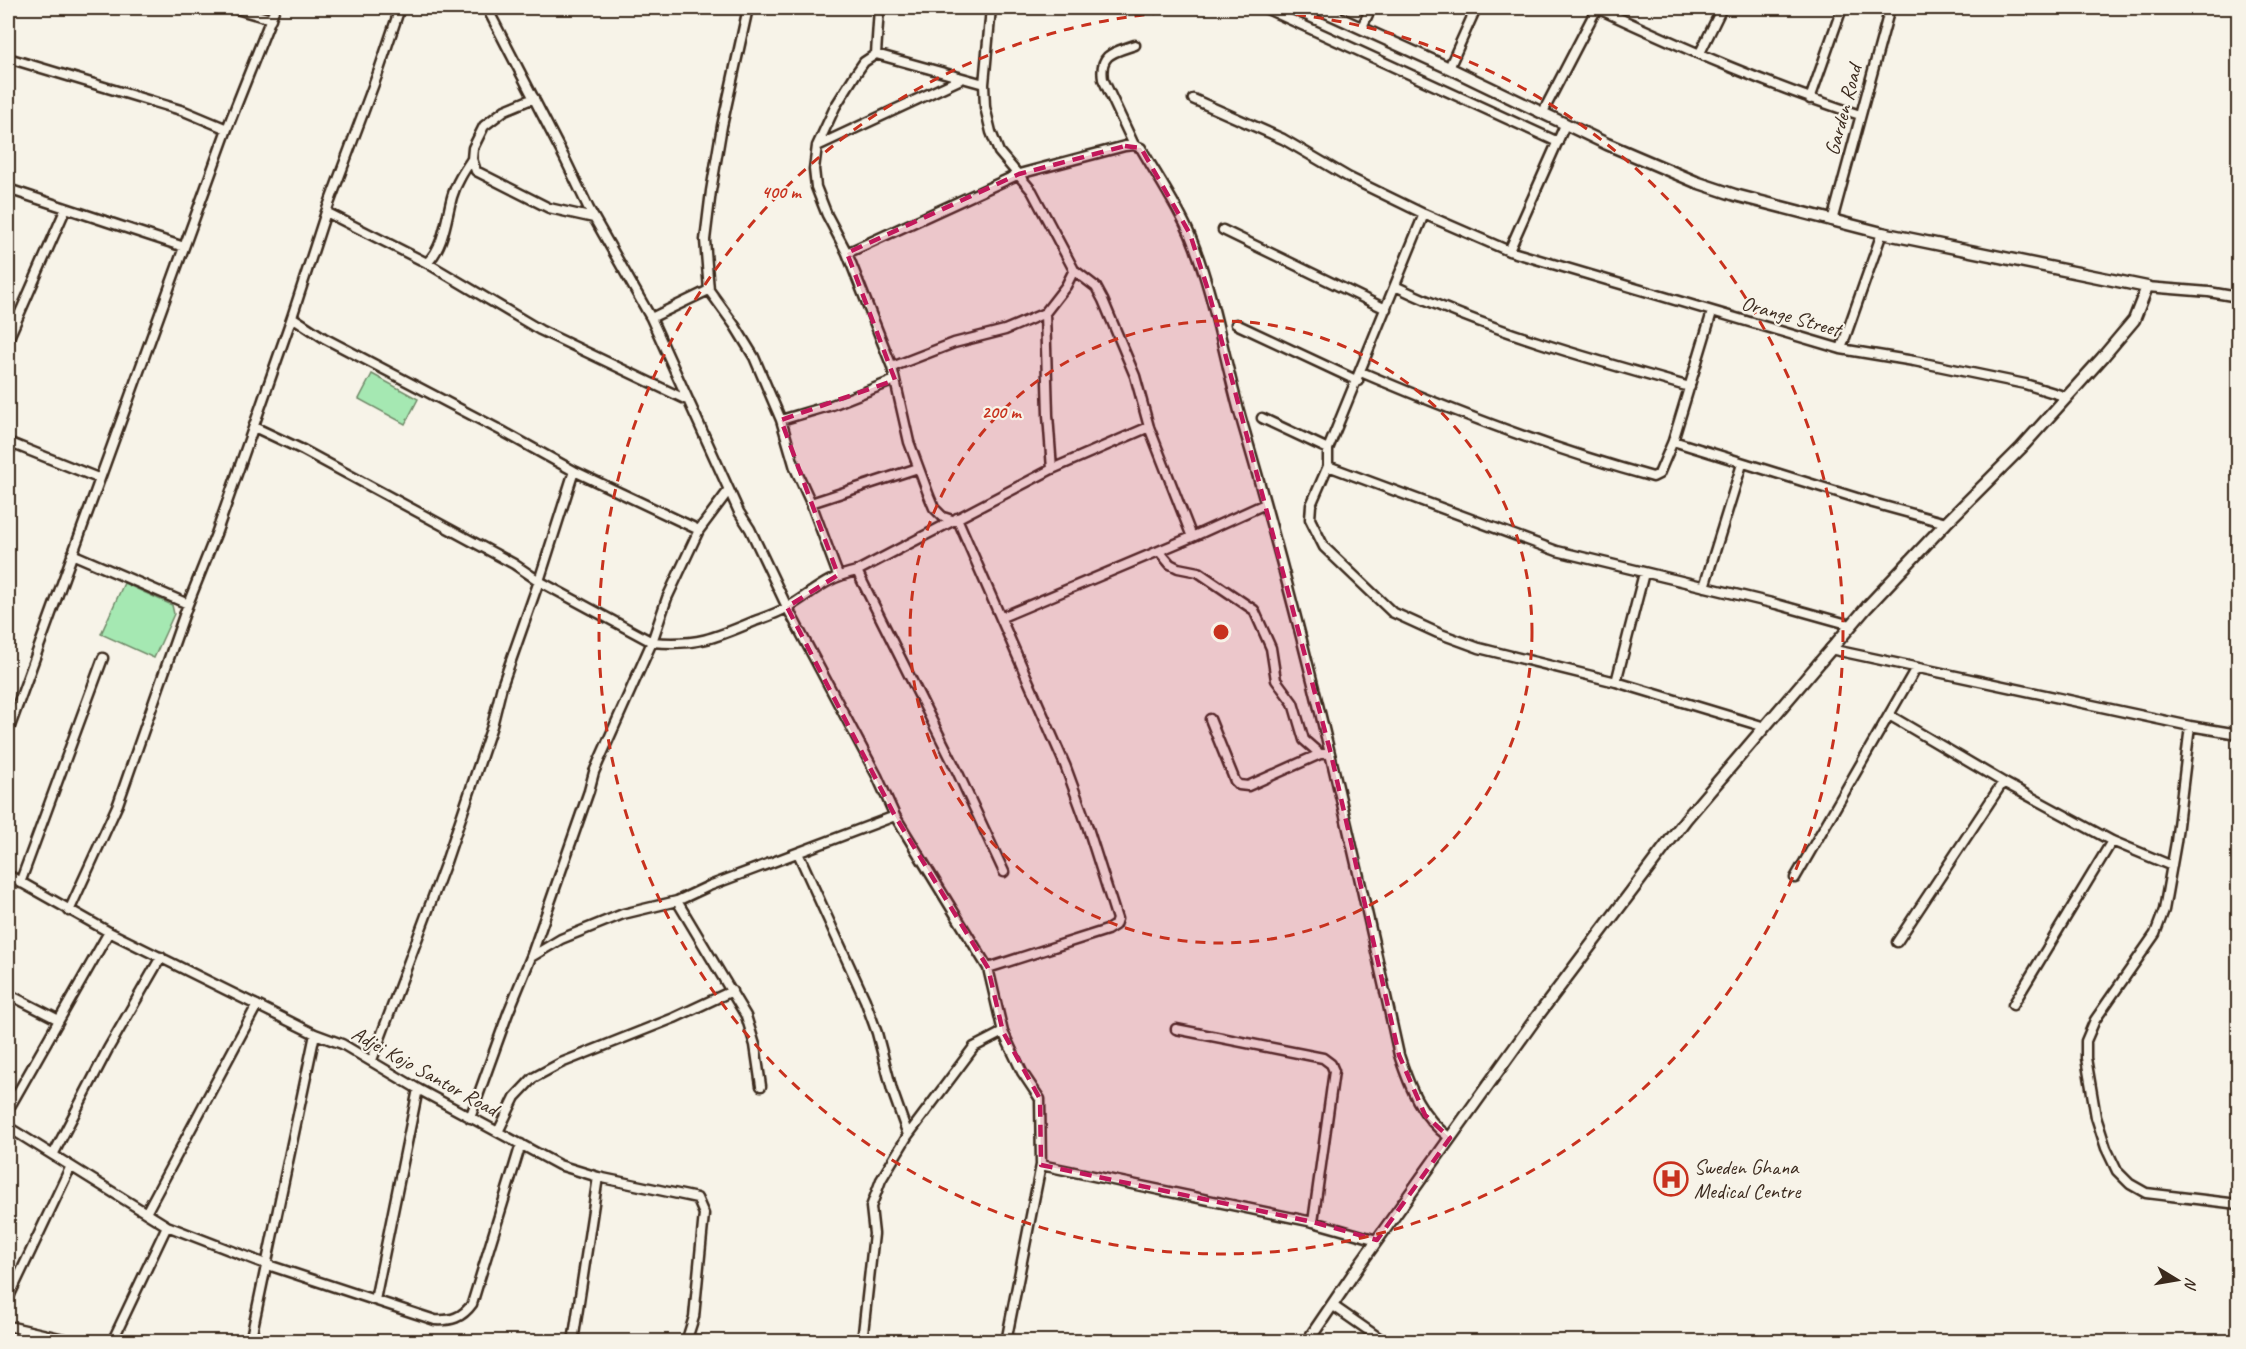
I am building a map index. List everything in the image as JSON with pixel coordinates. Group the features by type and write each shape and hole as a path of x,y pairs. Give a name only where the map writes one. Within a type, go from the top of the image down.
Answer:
{"street":[{"path":"8,14 10,8"},
{"path":"233,8 271,19"},
{"path":"8,732 98,478 227,129 275,8"},
{"path":"69,911 118,804 188,604 254,427 326,212 400,8"},
{"path":"487,8 594,219 651,318 729,490 787,607 877,776 895,816 988,968 1003,1032 1022,1072 1040,1099 1041,1165 1006,1341"},
{"path":"747,8 711,191 705,240 709,290 754,357 781,420 795,468 838,575"},
{"path":"876,54 879,8"},
{"path":"991,8 984,84 985,107 991,132 999,152 1032,191 1074,270 1096,287 1103,300 1135,376 1149,428 1192,537"},
{"path":"1265,8 1558,142"},
{"path":"1317,8 1362,27 1661,169 1735,195 1882,233 2147,286 2238,297"},
{"path":"1362,27 1371,8"},
{"path":"1449,68 1476,8"},
{"path":"1543,112 1597,8 1810,99 1860,115"},
{"path":"1700,53 1722,8"},
{"path":"1810,99 1842,8"},
{"name":"Garden Road","path":"1832,221 1890,8"},
{"path":"1134,145 1103,79 1101,69 1108,55 1135,45"},
{"path":"876,54 984,84"},
{"path":"876,54 864,62 850,83 835,107 817,146 814,169 816,187 827,215 847,253 892,367 918,468 934,508 943,517 954,519"},
{"path":"8,58 184,111 227,129"},
{"path":"817,146 961,79"},
{"path":"534,98 504,111 484,126 473,148 472,159 476,171 549,208 594,219"},
{"name":"Orange Street","path":"1192,99 1283,139 1348,177 1424,214 1509,251 1841,349 1914,361 2025,384 2067,397"},
{"path":"1509,251 1565,124"},
{"path":"847,253 1019,174 1134,145 1141,148 1190,234 1209,293 1233,391 1331,754 1399,1055 1409,1086 1425,1115 1437,1129 1450,1138"},
{"path":"427,263 434,256 460,177 472,159"},
{"path":"8,189 184,247"},
{"path":"8,340 12,316 66,208"},
{"path":"326,212 427,263 540,330 689,401"},
{"path":"1424,214 1328,449 1328,466 1311,505 1310,519 1324,547 1392,612 1427,629 1479,648 1616,682 1765,727"},
{"path":"1223,230 1386,309"},
{"path":"1841,349 1882,233"},
{"path":"892,367 954,343 1005,330 1045,313 1066,286 1074,270"},
{"path":"1395,286 1563,352 1690,387"},
{"path":"1307,1341 1536,1018 1686,819 1851,625 2067,397 2134,320 2147,286"},
{"path":"651,318 709,290"},
{"path":"1236,324 1359,376 1562,450 1653,477 1659,474 1673,441 1713,312"},
{"path":"1045,313 1052,469"},
{"path":"292,317 324,338 574,471 699,530"},
{"path":"781,420 811,412 895,380"},
{"path":"1262,418 1328,449"},
{"path":"254,427 303,450 493,552 539,581 652,642 671,644 712,639 787,607 821,583 838,575 857,571 1052,469 1149,428"},
{"path":"1673,441 1742,464 1946,523"},
{"path":"8,442 98,478"},
{"path":"1704,587 1742,464"},
{"path":"1328,466 1557,551 1851,625"},
{"path":"811,503 918,468"},
{"path":"372,1060 446,862 574,471"},
{"path":"470,1118 531,957 594,772 652,642 667,598 699,530 729,490"},
{"path":"1002,617 1265,504"},
{"path":"954,519 1002,617 1065,765 1118,919 1115,925 1107,930 988,968"},
{"path":"1160,551 1170,564 1198,572 1254,610 1271,648 1276,680 1293,703 1304,740 1320,754"},
{"path":"72,555 188,604"},
{"path":"857,571 958,773 1004,872"},
{"path":"1616,682 1644,573"},
{"path":"1830,649 2190,726 2238,734"},
{"path":"20,883 103,658"},
{"path":"1795,878 1916,668"},
{"path":"1889,715 2003,782 2112,841 2172,866"},
{"path":"1210,719 1234,781 1239,785 1248,786 1320,754 1331,754"},
{"path":"2190,726 2164,910 2155,934 2095,1020 2086,1041 2086,1058 2096,1117 2117,1171 2130,1184 2146,1193 2238,1204"},
{"path":"1898,942 2003,782"},
{"path":"531,957 561,939 623,914 677,900 895,816"},
{"path":"2013,1005 2112,841"},
{"path":"798,853 865,1000 908,1135"},
{"name":"Adjei Kojo Santor Road","path":"8,875 108,932 315,1034 342,1044 418,1089 559,1166 598,1178 697,1198 704,1214 694,1317 687,1340 701,1341"},
{"path":"677,900 746,1016 755,1045 761,1086"},
{"path":"8,1110 11,1094 59,1020 108,932"},
{"path":"53,1155 108,1049 161,957"},
{"path":"498,1132 515,1097 533,1078 561,1063 674,1018 732,991"},
{"path":"8,994 59,1020"},
{"path":"146,1213 257,1005"},
{"path":"1176,1029 1323,1058 1331,1064 1334,1071 1313,1222"},
{"path":"862,1341 874,1234 871,1208 881,1180 908,1135 974,1047 1003,1032"},
{"path":"250,1341 268,1265 315,1034"},
{"path":"375,1300 418,1089"},
{"path":"8,1127 70,1168 168,1226 268,1265 435,1320 447,1320 465,1313 472,1304 522,1144"},
{"path":"1041,1165 1313,1222 1377,1240"},
{"path":"8,1299 70,1168"},
{"path":"573,1341 598,1178"},
{"path":"112,1341 168,1226"},
{"path":"1332,1305 1379,1340"},
{"path":"8,1326 77,1341"}],"highlighted area":[{"path":"1125,146 1141,148 1190,234 1209,293 1331,754 1399,1055 1425,1115 1450,1138 1377,1240 1313,1222 1041,1165 1040,1099 1003,1032 988,968 895,816 787,607 838,575 781,420 895,380 847,253 1019,174"}],"green space":[{"path":"372,374 418,399 405,424 359,399"},
{"path":"124,583 172,605 174,614 154,658 101,634"}],"place":[{"name":"Sweden Ghana Medical Centre","path":"1671,1179"}]}
